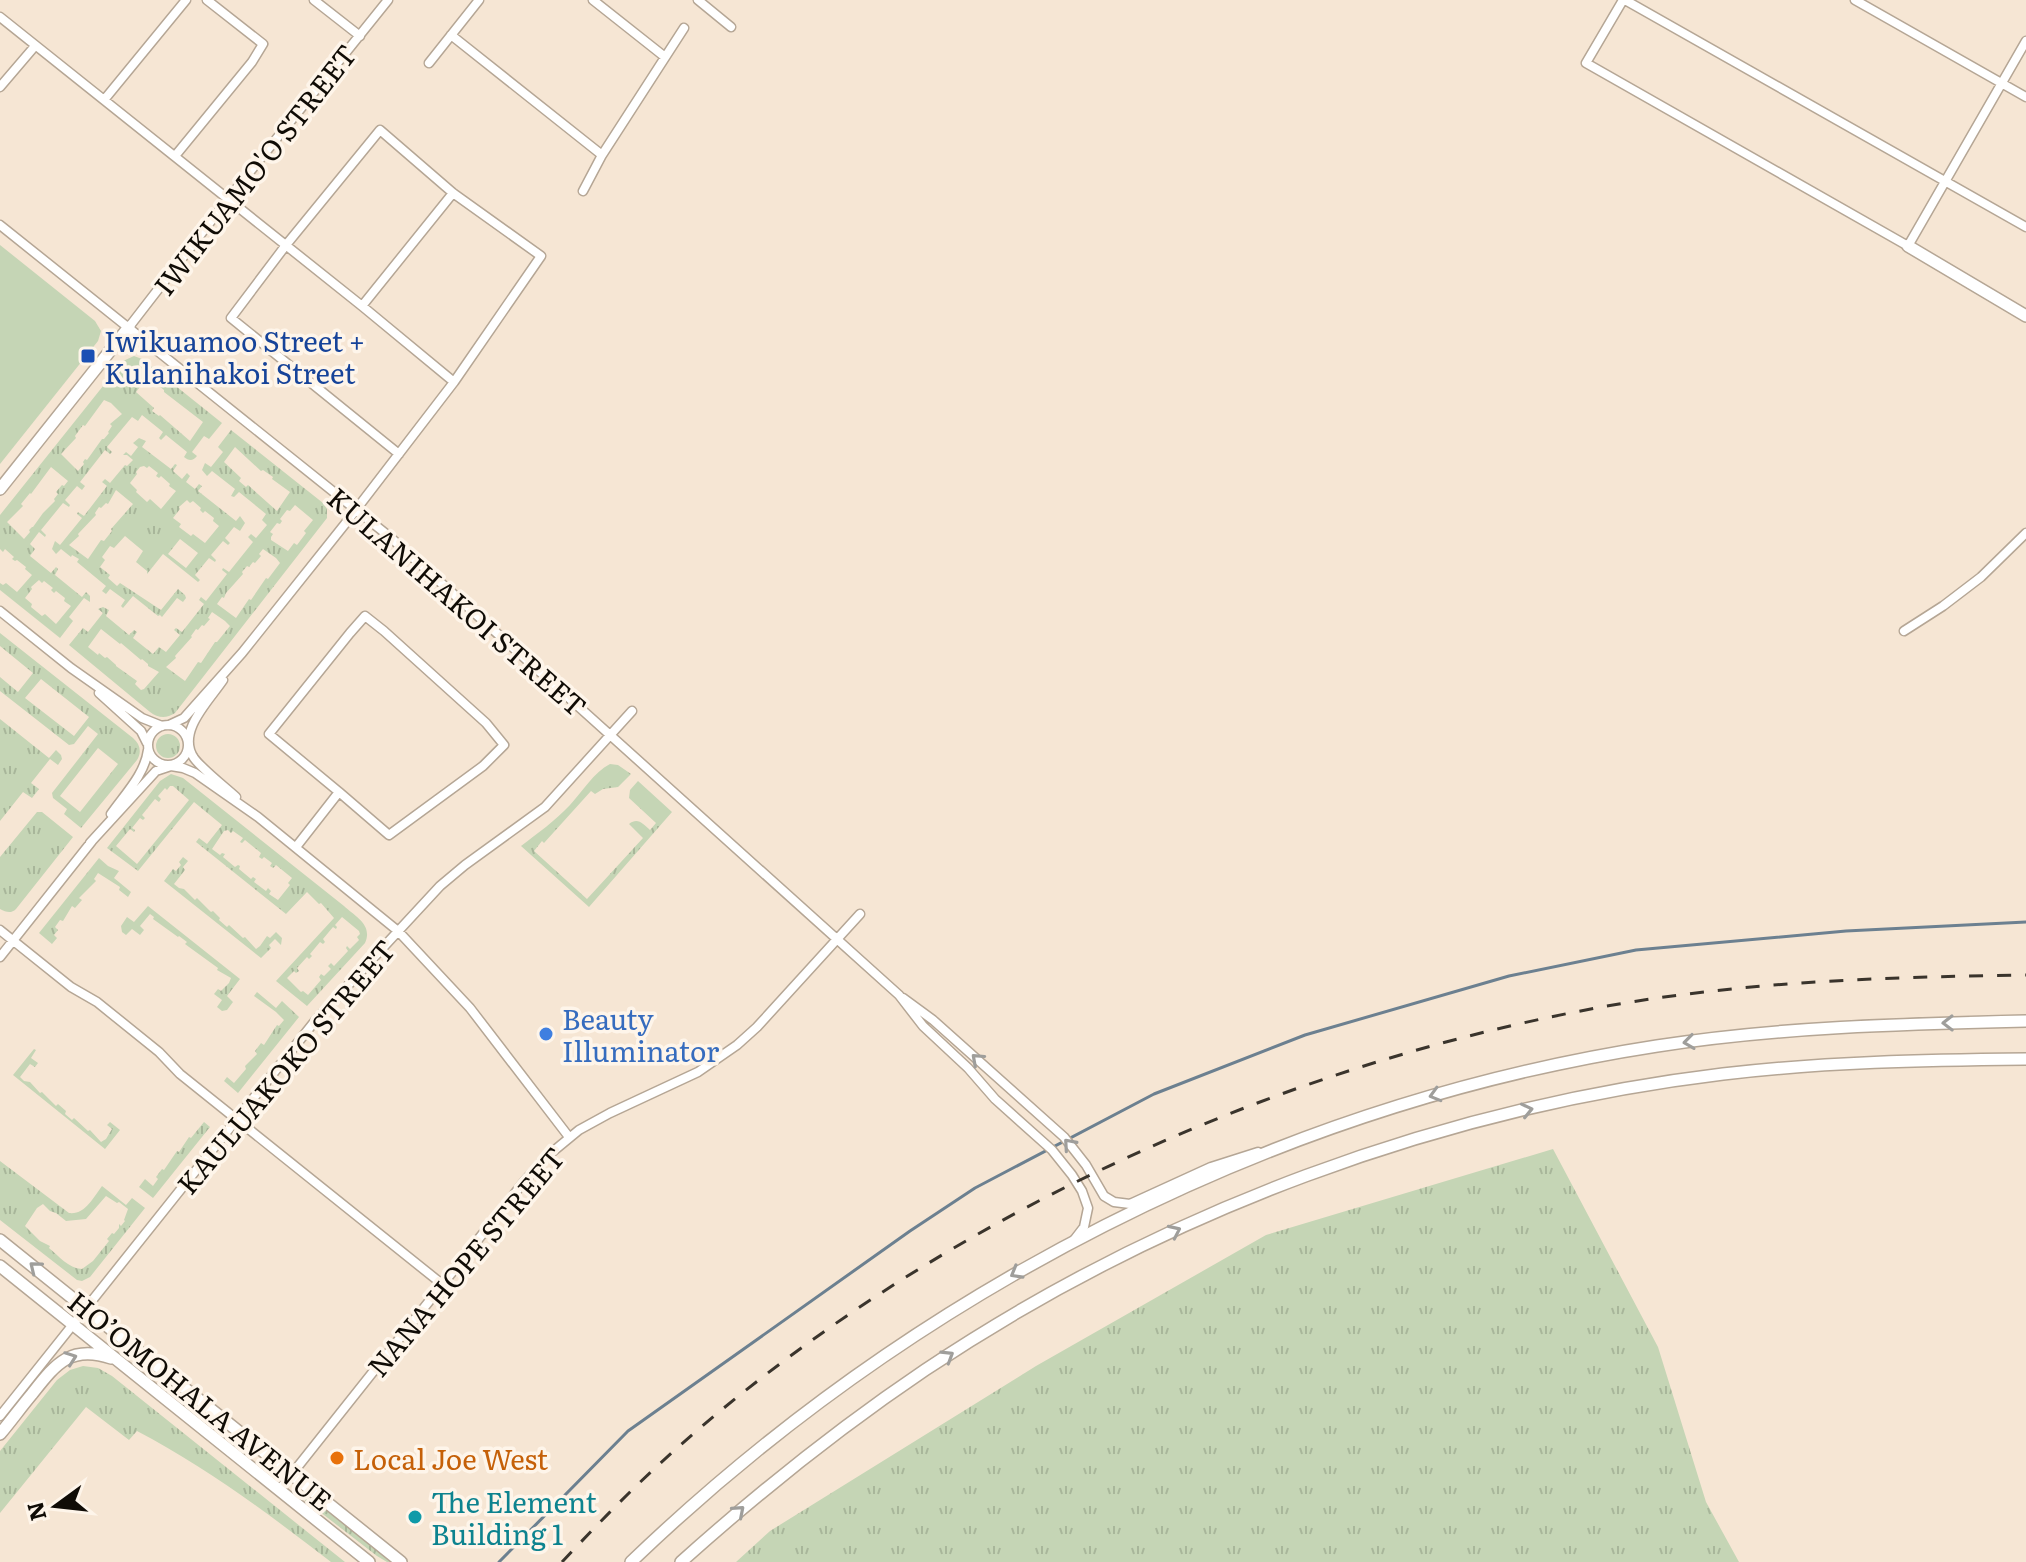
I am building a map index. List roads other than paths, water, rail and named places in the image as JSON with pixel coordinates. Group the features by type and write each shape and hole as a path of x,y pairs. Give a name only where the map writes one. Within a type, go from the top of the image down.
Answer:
{"main road":[{"path":"1908,246 2026,316"},
{"name":"IWIKUAMO'O STREET","path":"0,489 129,327"},
{"path":"631,1562 730,1472 828,1395 961,1306 1063,1247 1194,1184 1302,1140 1453,1090 1655,1046 1804,1029 2026,1021"},
{"path":"681,1562 785,1473 927,1368 1081,1277 1184,1226 1307,1176 1489,1119 1652,1085 1719,1075 1855,1063 2026,1059"},
{"name":"HO’OMOHALA AVENUE","path":"0,1240 401,1562"},
{"name":"HO’OMOHALA AVENUE","path":"0,1266 369,1562"},
{"path":"0,1434 62,1360 93,1353 125,1366"}],"street":[{"path":"104,100 186,0"},
{"path":"175,156 252,62 263,44 207,0"},
{"path":"314,0 360,36"},
{"name":"IWIKUAMO'O STREET","path":"129,327 388,0"},
{"path":"429,63 479,0"},
{"path":"593,0 665,57"},
{"path":"698,0 731,27"},
{"path":"2026,41 1946,183 1908,246 1586,63 1624,0 1946,183 2026,227"},
{"path":"1855,0 2026,97"},
{"path":"0,17 454,382"},
{"path":"583,191 602,155 684,28"},
{"path":"451,35 602,155"},
{"path":"0,87 35,46"},
{"path":"0,957 90,843 141,772 152,732 184,718 242,653 356,510 399,454 454,382 541,256 453,193 380,130 231,318 399,454"},
{"path":"362,306 453,193"},
{"name":"KULANIHAKOI STREET","path":"0,225 424,567 836,939 1035,1111 1070,1144 1108,1199 1130,1204 1226,1162 1302,1140"},
{"path":"1904,631 1981,577 2026,533"},
{"path":"0,611 71,668 141,731 154,760 195,773 258,817 398,931 470,1008 569,1137"},
{"path":"365,616 486,723 504,745 483,766 389,835 339,792 269,734 365,616"},
{"path":"90,843 151,775 177,764 186,756 196,719 242,653"},
{"path":"71,668 142,718 175,726 184,733 196,760 258,817"},
{"name":"KAULUAKOKO STREET","path":"0,1416 315,1021 456,872 545,807 632,711"},
{"path":"296,847 339,792"},
{"name":"NANA HOPE STREET","path":"280,1489 535,1168 569,1137 725,1055 757,1027 860,914"},
{"path":"0,930 71,987 97,1002 159,1052 180,1074 442,1284"},
{"name":"KULANIHAKOI STREET","path":"899,995 923,1026 1058,1157 1082,1191 1088,1208 1086,1222 1078,1236 1063,1247"}],"waterway":[{"path":"499,1562 628,1431 975,1188 1154,1094 1305,1035 1509,976 1636,950 1846,931 2026,922"}],"railway":[{"path":"562,1562 654,1469 756,1383 865,1303 982,1232 1104,1169 1229,1114 1358,1068 1489,1031 1619,1004 1721,990 1822,982 2026,975"}],"place":[{"name":"Iwikuamoo Street + Kulanihakoi Street","path":"88,356"},
{"name":"Beauty Illuminator","path":"546,1034"},
{"name":"Local Joe West","path":"337,1458"},
{"name":"The Element Building 1","path":"415,1517"}]}
